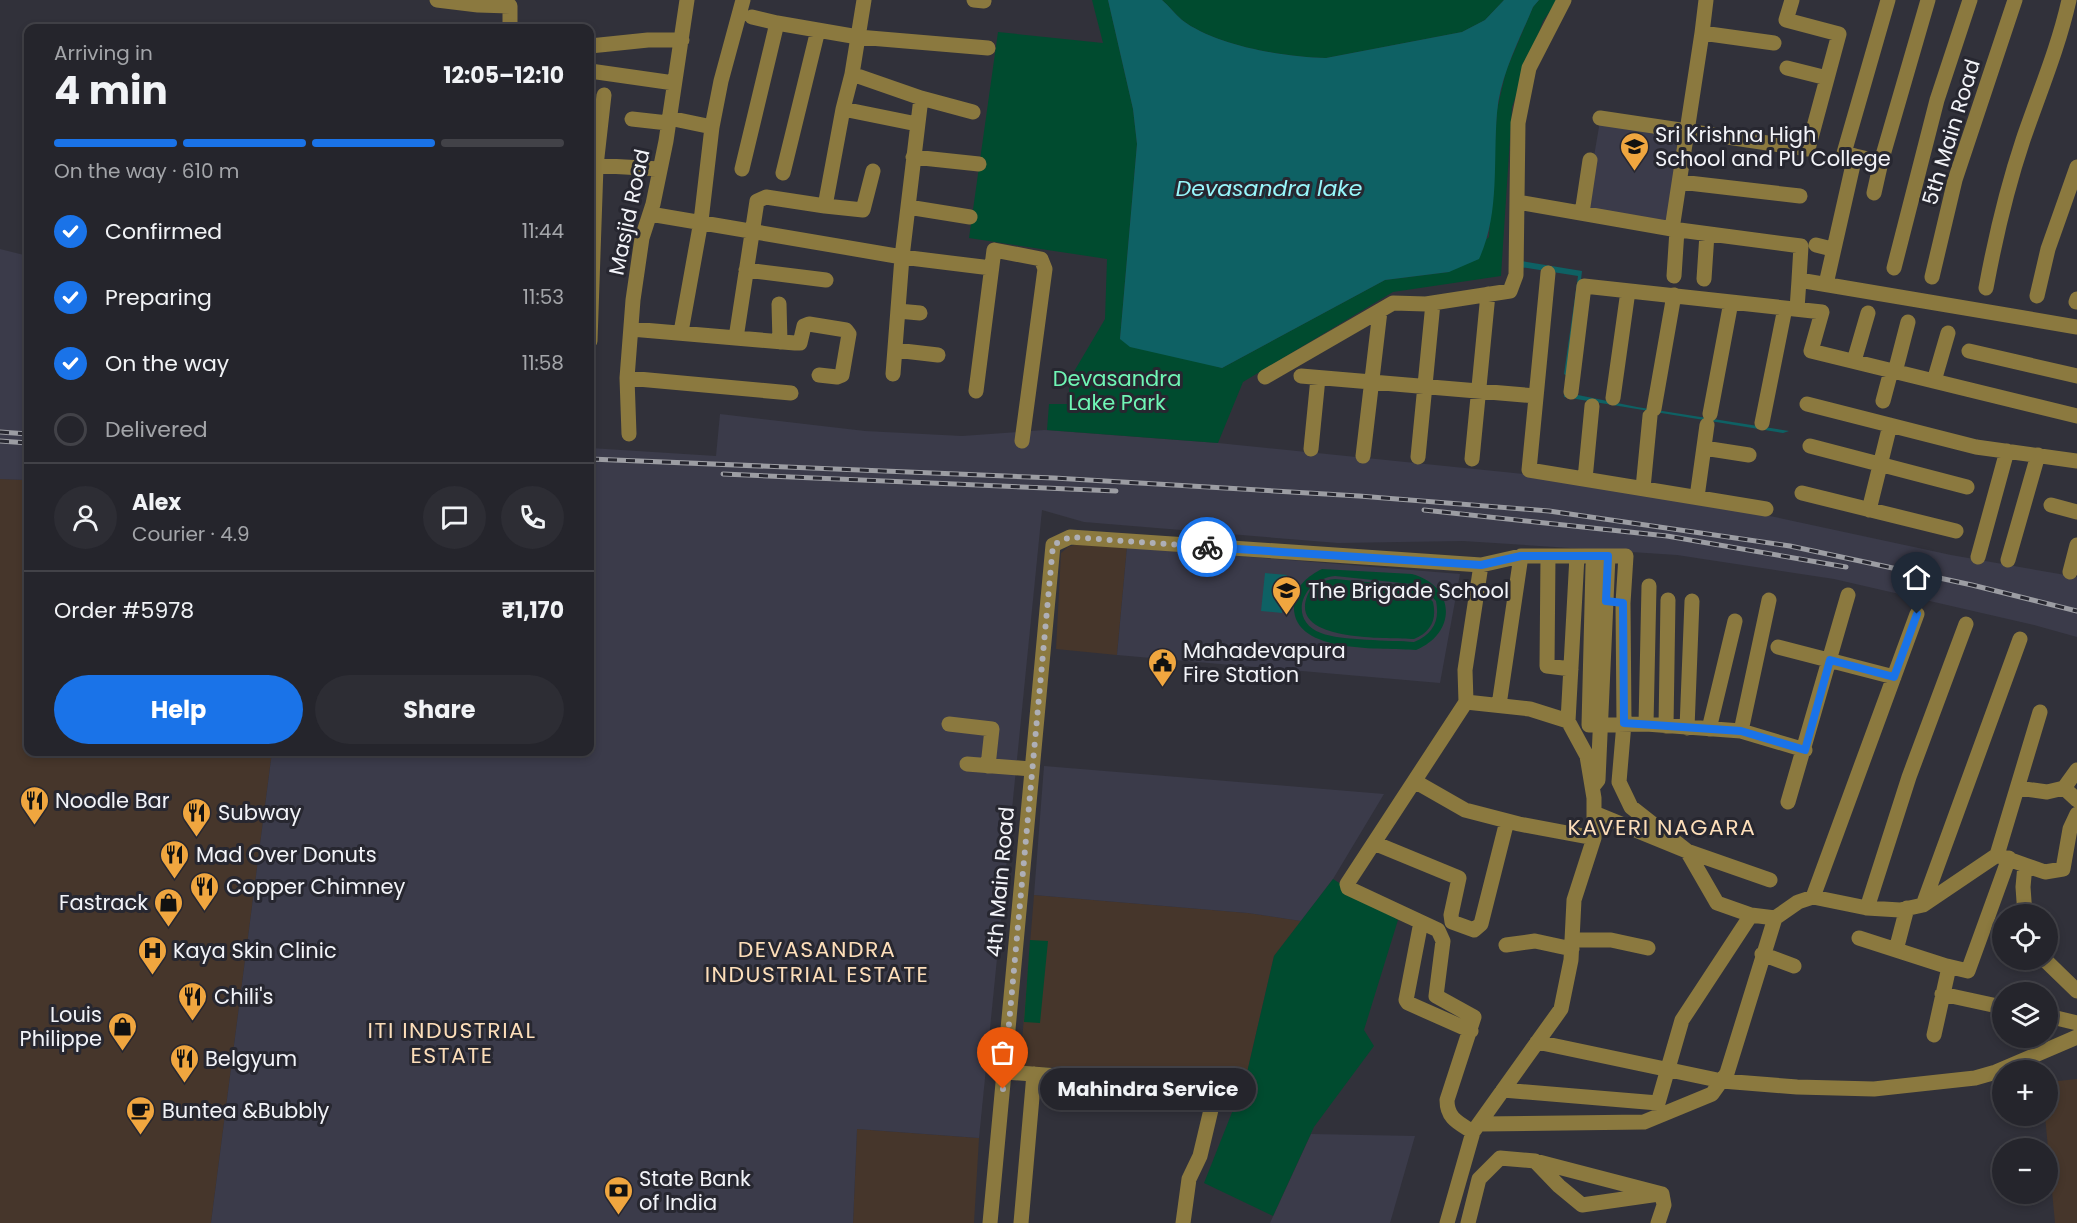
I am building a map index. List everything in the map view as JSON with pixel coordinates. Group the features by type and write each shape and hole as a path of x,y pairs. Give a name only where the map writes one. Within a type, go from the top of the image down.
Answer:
{"street":[{"path":"438,0 510,3 510,24"},
{"name":"Masjid Road","path":"629,434 627,378 642,238 660,170 687,0"},
{"path":"681,332 701,221 712,127 721,81 743,0"},
{"path":"825,206 843,109 852,74 864,0"},
{"path":"1265,377 1393,303 1433,303 1510,291 1516,275 1518,123 1529,68 1564,0"},
{"path":"1674,276 1675,229 1680,182 1706,0"},
{"path":"1600,118 1808,149 1839,34 1786,20 1792,0"},
{"path":"1881,162 1844,153 1888,0"},
{"path":"1874,193 1928,0"},
{"path":"1893,268 1937,100 1970,0"},
{"name":"5th Main Road","path":"1932,277 1955,180 2015,0"},
{"path":"1986,288 1993,249 2023,141 2051,68 2069,0"},
{"path":"752,17 858,37 988,48"},
{"path":"742,169 777,23"},
{"path":"783,173 818,30"},
{"path":"1702,33 1774,43"},
{"path":"594,46 648,40 682,40"},
{"path":"1787,68 1827,78"},
{"path":"594,72 674,83"},
{"path":"852,74 921,98 973,112"},
{"path":"594,159 604,94"},
{"path":"893,374 902,257 921,98"},
{"path":"843,109 917,124"},
{"path":"632,119 669,120 712,127"},
{"path":"1826,284 1832,249 1855,156"},
{"path":"913,157 979,164"},
{"path":"1582,213 1590,160"},
{"path":"594,165 660,170"},
{"path":"2037,296 2048,249 2077,166"},
{"path":"736,338 757,201 761,197 863,210 873,171"},
{"path":"1680,182 1800,196"},
{"path":"1517,202 1707,234 1801,246 1799,280 1762,423"},
{"path":"908,207 970,217"},
{"path":"650,214 902,257 991,268"},
{"path":"1704,279 1707,234"},
{"path":"1816,245 1832,249"},
{"path":"976,391 994,250 1041,259 1045,269 1022,441"},
{"path":"746,270 826,280"},
{"path":"1548,273 1529,470 1766,509"},
{"path":"1799,280 2077,327"},
{"path":"1571,392 1584,286 1822,312 1811,351 2077,416"},
{"path":"1613,398 1628,291"},
{"path":"1472,459 1488,294"},
{"path":"1642,488 1652,412 1674,296"},
{"path":"1697,497 1708,420 1731,302"},
{"path":"1418,457 1433,303"},
{"path":"779,304 780,342"},
{"path":"1363,456 1380,310"},
{"path":"898,311 920,313"},
{"path":"1854,362 1868,313"},
{"path":"1883,401 1908,322"},
{"path":"631,329 800,343 804,326 809,324 846,330 849,334 842,375 837,377 819,375"},
{"path":"1934,381 1948,333"},
{"path":"895,350 938,355"},
{"path":"1969,351 2077,376"},
{"path":"1300,376 1536,396"},
{"path":"627,378 791,393"},
{"path":"1311,449 1318,378"},
{"path":"1807,404 1976,447 2077,461"},
{"path":"1585,479 1592,406"},
{"path":"1869,510 1890,425"},
{"path":"1810,446 1967,487"},
{"path":"1704,448 1749,455"},
{"path":"1978,557 2007,451"},
{"path":"2008,560 2038,455"},
{"path":"1802,493 1956,531"},
{"path":"2051,505 2077,512"},
{"name":"4th Main Road","path":"990,1223 1053,545 1070,537 1481,565"},
{"path":"2070,572 2077,545"},
{"path":"1499,705 1521,556"},
{"path":"1775,918 1751,915 1717,903 1687,851 1630,807 1619,782 1624,723 1623,603 1626,556 1521,556 1481,565 1465,670 1466,702 1416,782 1348,880 1348,888 1438,930 1443,941 1436,996 1474,1017 1447,1100 1449,1116 1477,1128 1644,1122 1712,1094 1728,1073 1762,954 1775,918 1798,902 1813,897 1867,908 1907,908 1923,905 2003,857"},
{"path":"1548,556 1547,666 1571,669"},
{"path":"1577,556 1568,722 1587,756 1595,783"},
{"path":"1602,556 1588,722 1602,726 1624,723 1741,731 1805,750"},
{"path":"1646,724 1649,586"},
{"path":"1788,802 1805,750 1848,595"},
{"path":"1599,600 1623,603"},
{"path":"1666,726 1668,600"},
{"path":"1741,731 1769,600"},
{"path":"1687,728 1692,601"},
{"path":"1813,897 1917,614"},
{"path":"1709,729 1735,621"},
{"path":"1867,908 1909,777 1966,624"},
{"path":"1923,905 2020,639"},
{"path":"1778,647 1894,677"},
{"path":"1466,702 1530,709 1568,722"},
{"path":"1860,938 1968,972 2003,857 2018,788 2040,712"},
{"path":"950,724 992,729 988,766"},
{"path":"1447,1223 1477,1128 1561,1009 1572,945 1574,900 1593,838 1595,783 1602,726"},
{"path":"967,764 1031,769"},
{"path":"2018,788 2047,792 2064,788 2077,770"},
{"path":"1416,782 1465,810 1593,838"},
{"path":"1595,783 1619,782"},
{"path":"2064,788 2077,800"},
{"path":"1593,813 1687,851 1770,880"},
{"path":"2003,857 2045,872 2063,869 2070,829 2077,814"},
{"path":"1374,843 1458,878 1451,915 1452,922 1474,930 1481,924 1507,821"},
{"path":"2024,904 2025,865"},
{"path":"1896,950 1907,908"},
{"path":"1503,1090 1658,1103 1682,1020 1751,915"},
{"path":"1421,922 1406,1000 1408,1003 1471,1031"},
{"path":"1506,945 1535,941 1572,945 1611,940 1648,948"},
{"path":"1762,954 1794,966"},
{"path":"1934,1035 1947,966"},
{"path":"2055,970 2077,991"},
{"path":"1942,994 1992,1005"},
{"path":"2058,1019 2077,1023"},
{"path":"1537,1042 1722,1081 1844,1090 1976,1078 1996,1072 2077,1036"},
{"path":"1005,1072 1205,1087 1212,1092 1214,1097 1200,1156 1189,1179 1183,1223"},
{"path":"1021,1223 1034,1074"},
{"path":"1468,1223 1479,1179 1500,1158 1535,1161 1662,1194"},
{"path":"1535,1161 1559,1186 1582,1205 1662,1194"},
{"path":"1658,1223 1664,1205 1662,1194"}],"shaded area":[{"name":"Sri Krishna High School and PU College","path":"1600,121 1684,135 1669,223 1585,209"},
{"path":"0,249 24,255 24,480 0,479"},
{"path":"720,414 865,431 962,436 1045,430 1218,443 1524,474 1775,517 1951,555 2077,577 2077,637 1834,579 1677,555 1463,541 1338,543 1084,522 1042,510 979,1138 857,1129 853,1223 211,1223 271,756 594,756 594,448 716,456"},
{"path":"0,479 24,480 24,756 271,756 211,1223 0,1223"},
{"path":"1080,543 1127,547 1117,655 1056,649 1061,553 1068,547"},
{"name":"The Brigade School","path":"1127,547 1460,574 1440,683 1117,655"},
{"path":"1044,766 1384,794 1333,879 1301,921 1248,913 1034,895"},
{"path":"1034,895 1248,913 1301,921 1274,956 1246,1077 1020,1066"},
{"path":"2077,1079 2077,1223 2055,1223 2053,1204 2058,1204 2058,1138 2047,1138 2046,1126 2058,1126 2058,1081"},
{"path":"857,1129 979,1138 974,1223 853,1223"},
{"path":"1311,1134 1415,1136 1390,1223 1270,1223"}],"green space":[{"name":"Devasandra Lake Park","path":"1092,0 1108,0 1133,109 1137,144 1120,339 1222,368 1385,280 1449,272 1489,237 1497,110 1506,71 1533,7 1539,0 1558,0 1543,21 1512,107 1501,276 1393,292 1243,382 1218,443 1047,430 1049,404 1069,404 1069,380 1105,319 1107,259 969,238 998,32 1103,43"},
{"path":"1162,0 1504,0 1485,20 1462,32 1326,58 1271,52 1213,37 1182,20"},
{"path":"1322,569 1412,574 1426,580 1437,589 1446,610 1439,633 1416,650 1341,645 1322,640 1307,632 1297,620 1295,598 1307,578","holes":["1335,576 1421,585 1436,601 1437,615 1430,631 1414,642 1330,636 1310,627 1304,619 1302,610 1307,592 1314,584 1324,579"]},
{"path":"1335,579 1420,587 1433,602 1434,614 1429,629 1414,639 1363,637 1325,629 1312,621 1305,610 1308,594 1319,583"},
{"path":"1333,879 1398,920 1364,1030 1374,1046 1314,1127 1273,1216 1204,1183 1246,1077 1274,956"},
{"path":"1030,940 1048,941 1040,1023 1024,1022"}],"water":[{"name":"Devasandra lake","path":"1108,0 1162,0 1182,20 1213,37 1271,52 1326,58 1462,32 1485,20 1504,0 1539,0 1533,7 1502,86 1497,113 1493,206 1486,242 1479,259 1449,272 1385,280 1222,368 1130,347 1120,339 1137,144 1133,109"},
{"path":"1521,261 1582,271 1568,393 1637,407 1789,431 1783,433 1564,397 1567,376 1564,374 1578,276 1520,267"},
{"path":"1265,573 1287,575 1282,613 1261,611"}],"railway":[{"path":"0,432 24,434"},
{"path":"0,441 24,443"},
{"path":"594,459 1054,478 1359,496 1549,511 1790,546 1972,585 2077,611"},
{"path":"723,474 1116,491"},
{"path":"1424,510 1667,536 1846,567"}],"way so far":[{"path":"1003,1089 1036,709 1053,545 1070,537 1207,547"}],"place":[{"name":"Sri Krishna High School and PU College","path":"1634,172"},
{"name":"The Brigade School","path":"1287,616"},
{"name":"Mahadevapura Fire Station","path":"1162,688"},
{"name":"Noodle Bar","path":"34,826"},
{"name":"Subway","path":"197,838"},
{"name":"Mad Over Donuts","path":"175,880"},
{"name":"Copper Chimney","path":"205,912"},
{"name":"Fastrack","path":"169,928"},
{"name":"Kaya Skin Clinic","path":"152,976"},
{"name":"Chili's","path":"193,1022"},
{"name":"Louis Philippe","path":"123,1052"},
{"name":"Belgyum","path":"184,1084"},
{"name":"Mahindra Service","path":"1003,1089"},
{"name":"Buntea &Bubbly","path":"141,1136"},
{"name":"State Bank of India","path":"618,1216"}],"district":[{"name":"KAVERI NAGARA","path":"1662,827"},
{"name":"DEVASANDRA INDUSTRIAL ESTATE","path":"817,962"},
{"name":"ITI INDUSTRIAL ESTATE","path":"452,1042"}],"route":[{"path":"1207,547 1481,565 1521,556 1608,556 1606,601 1623,603 1624,723 1741,731 1805,750 1830,660 1894,677 1917,614"}]}
